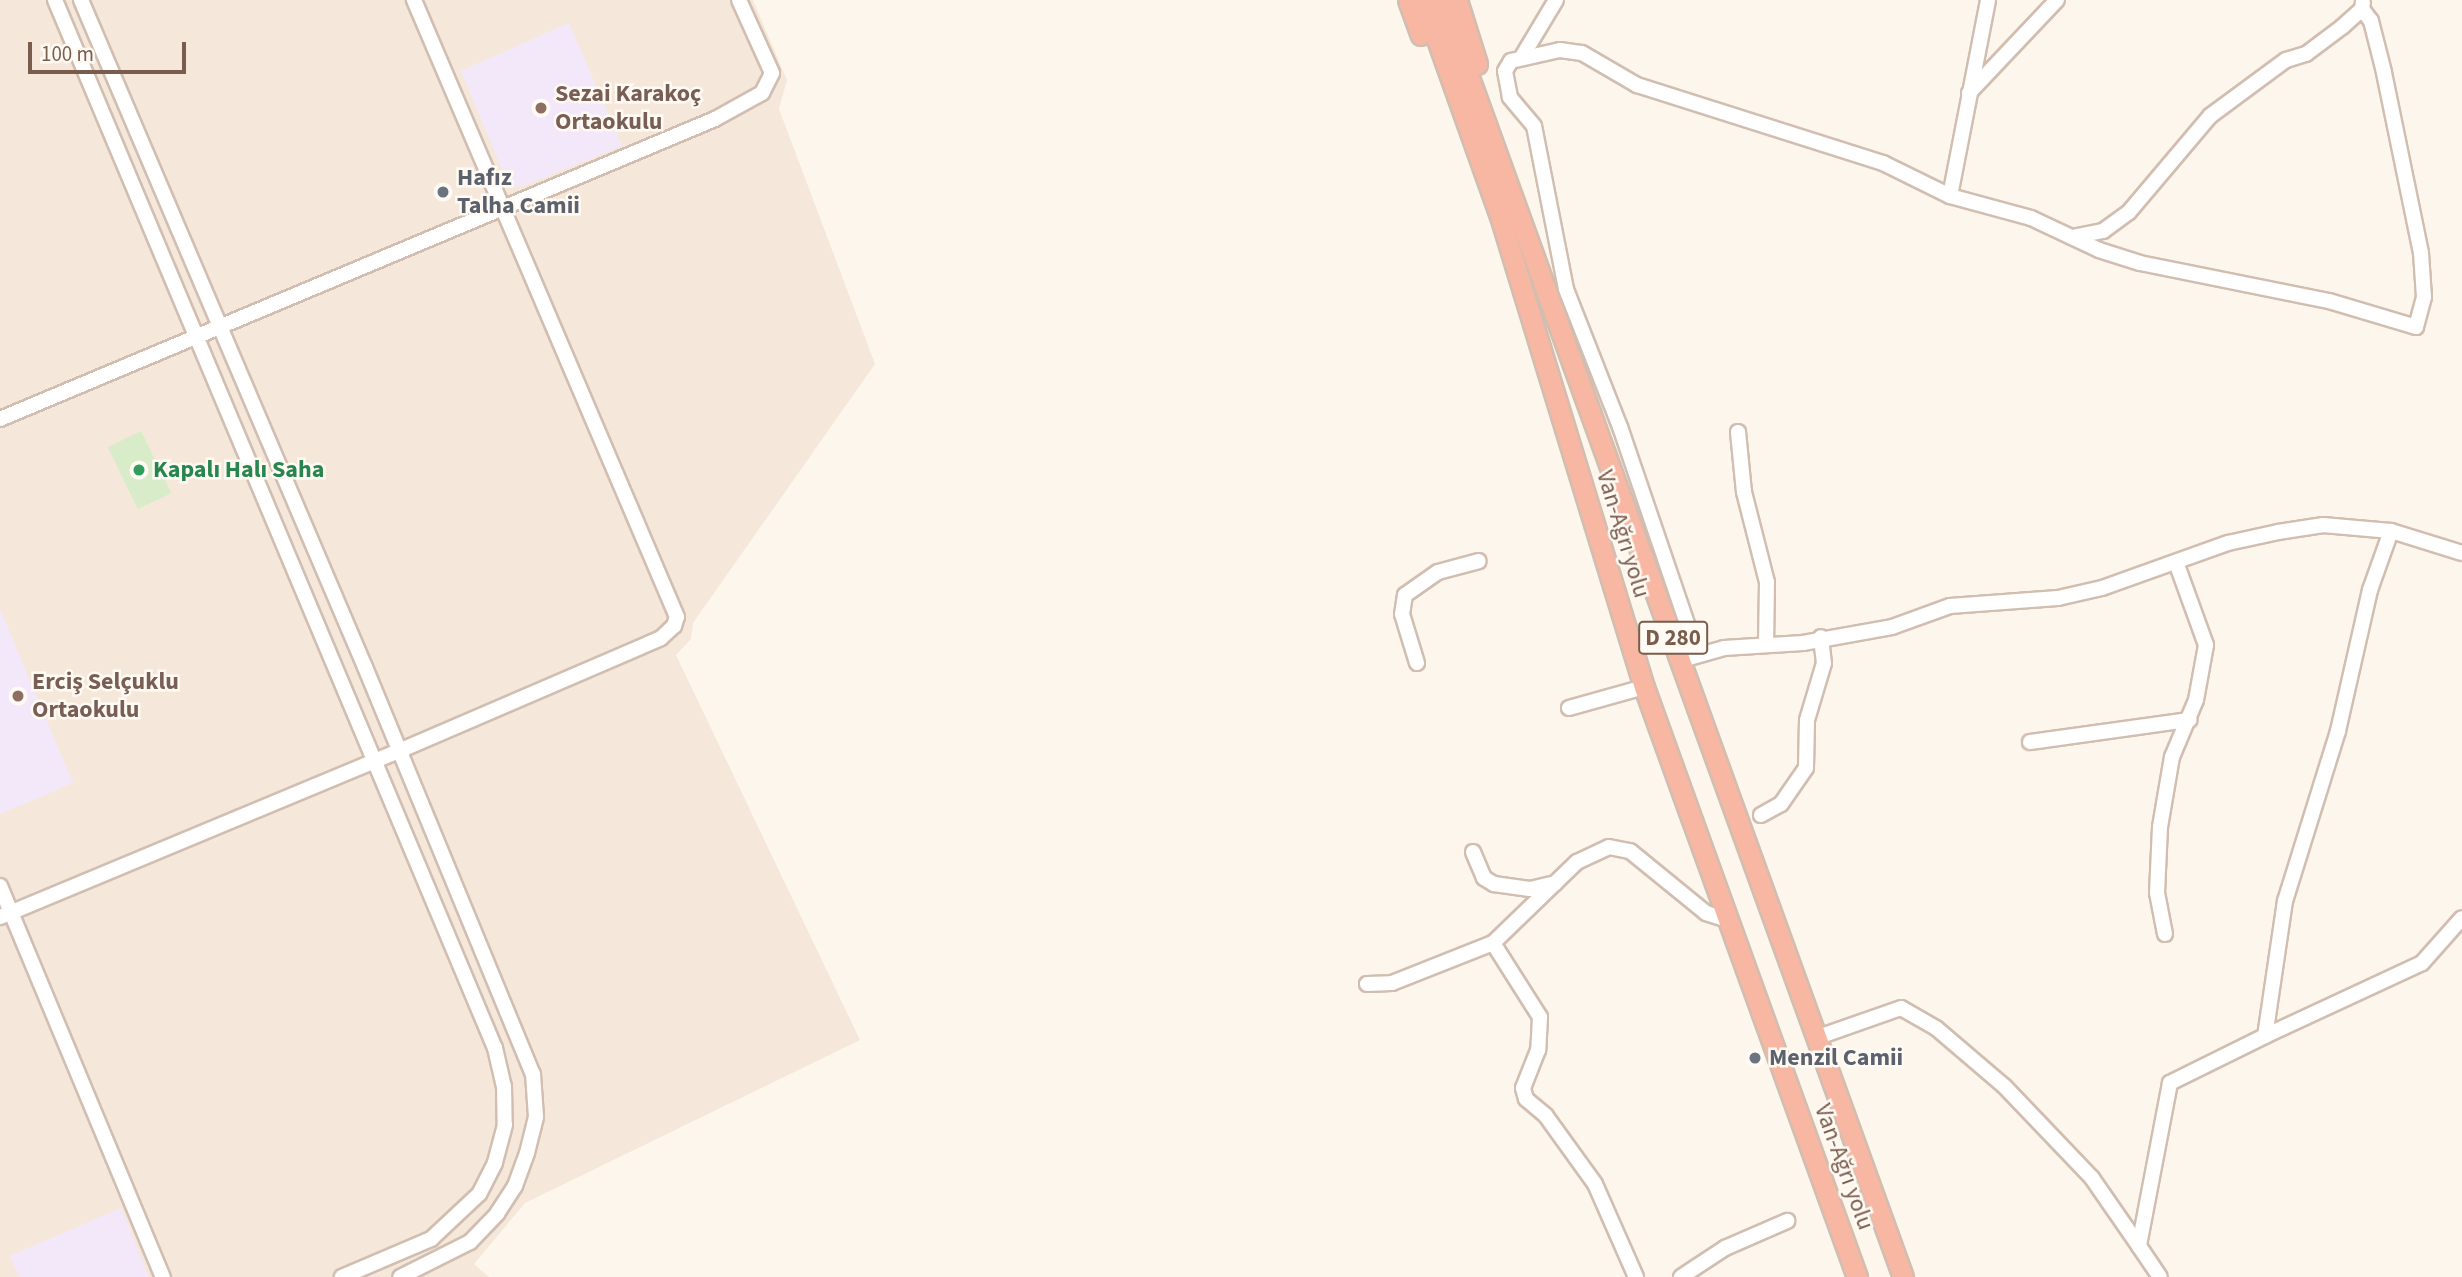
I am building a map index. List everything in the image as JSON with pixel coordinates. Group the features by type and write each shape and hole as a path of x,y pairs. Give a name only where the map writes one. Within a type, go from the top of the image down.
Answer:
{"highway":[{"path":"1408,0 1429,56 1482,140"},
{"name":"Van-Ağrı yolu","path":"1423,0 1482,140 1500,216 1644,687 1857,1277"},
{"name":"D 280","path":"1441,0 1482,140 1689,657 1903,1277"},
{"path":"1457,0 1485,95 1482,140"}],"street":[{"path":"55,0 495,1048 505,1086 505,1125 495,1163 479,1194 457,1218 431,1239 342,1277"},
{"path":"81,0 399,751 464,914 523,1043 533,1074 536,1117 515,1186 497,1214 470,1242 400,1277"},
{"path":"6,915 661,638 674,626 677,617 505,207 414,0"},
{"path":"0,419 715,119 762,93 772,73 739,0"},
{"path":"1556,0 1522,55 1505,71 1510,97 1534,126 1566,289 1620,427 1689,657 1766,643 1892,627 1950,606 2058,598 2228,543 2323,525 2391,531 2462,553"},
{"path":"1950,196 1988,0"},
{"path":"1968,95 2057,0"},
{"path":"1522,55 1560,50 1582,53 1637,85 1883,163 1950,196 2031,218 2072,237 2140,263 2329,301 2416,327 2424,297 2420,246 2384,72 2371,20 2362,5 2306,54 2286,61 2210,116 2129,212 2103,231 2072,237"},
{"path":"1738,432 1744,492 1767,582 1766,643"},
{"path":"2265,1036 2285,901 2337,732 2370,590 2391,531"},
{"path":"1417,663 1402,614 1405,595 1438,572 1479,561"},
{"path":"2165,934 2157,893 2160,827 2172,757 2189,720 2206,645 2176,562"},
{"path":"1761,814 1781,804 1807,768 1807,720 1824,663 1821,638"},
{"path":"1569,708 1644,687"},
{"path":"2029,742 2189,720"},
{"path":"1367,984 1391,983 1493,943 1593,852 1619,847 1654,866 1671,886 1706,913 1728,920"},
{"path":"1474,852 1484,878 1494,884 1530,889 1557,883"},
{"path":"0,886 6,915 163,1277"},
{"path":"2139,1246 2170,1083 2422,963 2462,918"},
{"path":"1493,943 1540,1017 1538,1051 1522,1088 1526,1099 1546,1116 1595,1184 1636,1277"},
{"path":"1818,1037 1901,1008 1936,1027 2004,1086 2092,1178 2161,1277"},
{"path":"1681,1277 1725,1248 1787,1221"}],"shaded area":[{"path":"0,0 753,0 787,80 779,109 875,364 693,623 691,639 676,655 860,1040 525,1203 474,1264 489,1277 0,1277"},
{"name":"Sezai Karakoç Ortaokulu","path":"569,23 622,146 520,187 509,186 461,71"},
{"name":"Erciş Selçuklu Ortaokulu","path":"0,609 73,783 0,814"},
{"path":"121,1208 149,1277 19,1277 10,1256"}],"green space":[{"name":"Kapalı Halı Saha","path":"141,431 171,493 138,509 108,447"}],"place":[{"name":"Sezai Karakoç Ortaokulu","path":"541,108"},
{"name":"Hafız Talha Camii","path":"443,192"},
{"name":"Kapalı Halı Saha","path":"139,470"},
{"name":"Erciş Selçuklu Ortaokulu","path":"18,696"},
{"name":"Menzil Camii","path":"1755,1058"}]}
